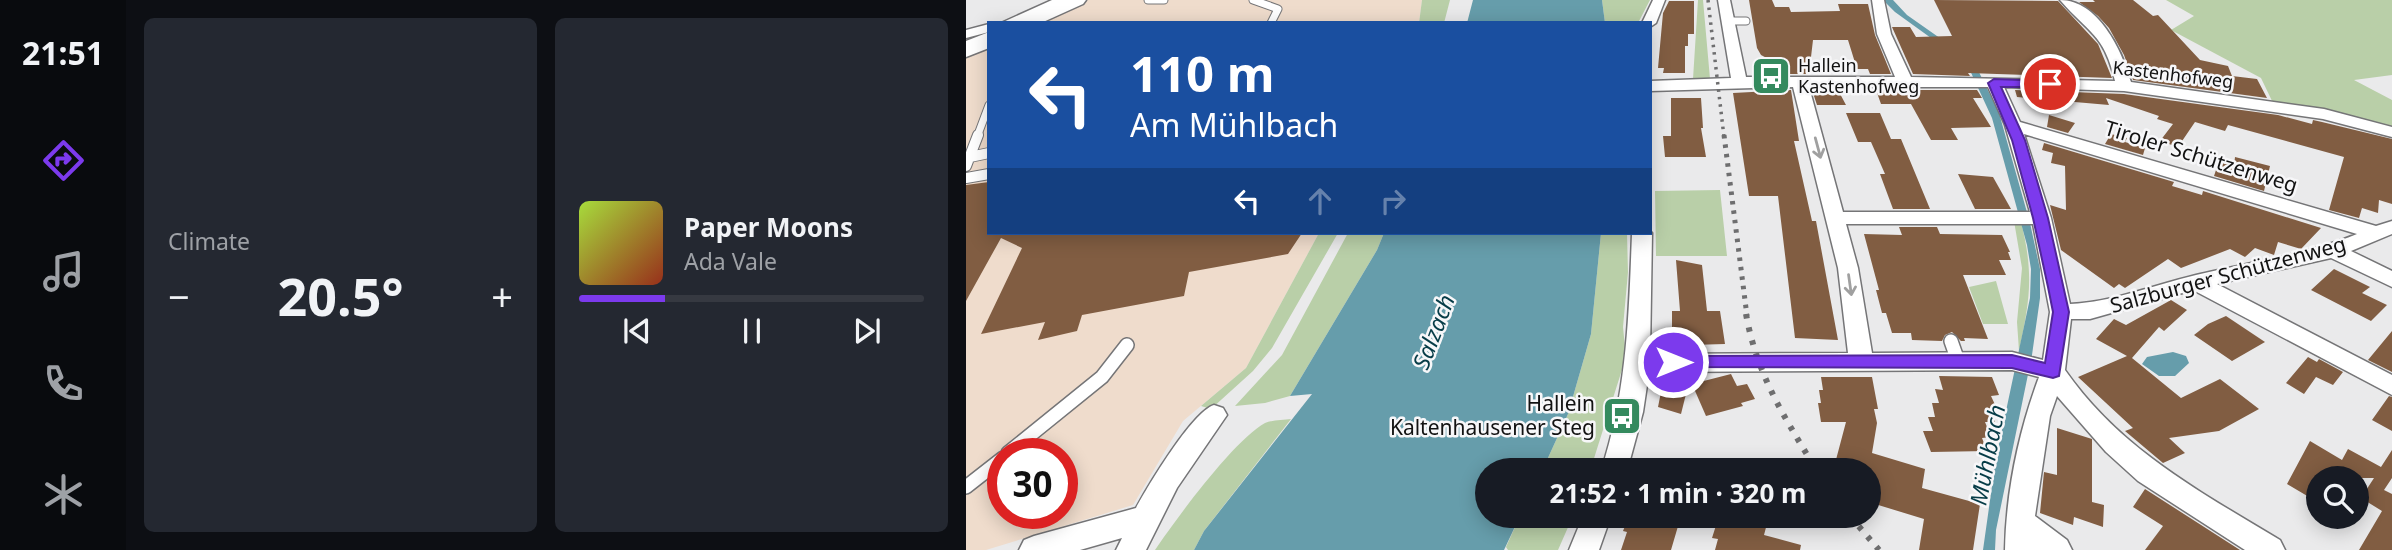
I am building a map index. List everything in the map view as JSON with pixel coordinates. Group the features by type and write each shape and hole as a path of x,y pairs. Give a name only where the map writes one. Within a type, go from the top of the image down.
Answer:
{"main road":[{"path":"1028,21 1076,0"},
{"path":"966,50 987,39"}],"street":[{"path":"1013,21 1063,0"},
{"path":"1650,21 1659,0"},
{"path":"1724,0 1739,82"},
{"path":"1878,0 1884,34 1905,82"},
{"path":"2066,0 2088,17 2104,36 2118,59 2124,86"},
{"path":"968,26 987,28"},
{"name":"Kastenhofweg","path":"1652,86 1739,82 1905,82 2124,86 2324,114 2392,132"},
{"path":"1800,82 1837,218 1849,274 1861,361"},
{"path":"1984,83 2013,125 2029,218 2061,312 2037,416 2020,522 2020,550"},
{"name":"Tiroler Schützenweg","path":"2013,125 2384,230"},
{"path":"1837,218 2029,218"},
{"name":"Salzburger Schützenweg","path":"2061,312 2090,311 2195,282 2333,251 2384,230"},
{"path":"1618,458 1632,414 1640,363 1642,235"},
{"path":"2333,251 2392,280"},
{"path":"2195,282 2392,386"},
{"path":"1640,363 1861,361 1954,351 2046,369 2115,444 2148,473 2270,550"},
{"path":"1131,550 1143,519 1172,470 1214,415"},
{"path":"1034,550 1143,519"},
{"path":"2020,522 2057,550"},
{"path":"1584,550 1592,528"}],"lane":[{"path":"1148,0 1164,0"},
{"path":"1253,0 1278,9 1272,21"},
{"path":"1728,21 1746,21"},
{"path":"968,161 987,110"},
{"path":"968,161 987,154"},
{"path":"966,178 987,174"},
{"path":"1027,438 1102,377 1127,345"},
{"path":"966,488 987,471"}],"shaded area":[{"path":"1085,0 1422,0 1419,21 1034,21"},
{"path":"987,43 987,235 1318,235 1246,368 1183,421 1133,505 1078,522 1078,438 987,438 987,529 1055,529 986,550 966,550 966,54"}],"green space":[{"path":"1422,0 1450,0 1445,21 1419,21"},
{"path":"1602,0 1650,0 1639,21 1605,21"},
{"path":"1698,0 1703,0 1710,79 1693,79"},
{"path":"2166,0 2392,0 2392,75 2354,80 2392,100 2392,130 2273,103 2261,78 2171,30 2194,16"},
{"path":"1720,190 1727,256 1656,256 1655,191"},
{"path":"2014,221 2021,222 2029,272 2026,317 2019,351 2017,322 2022,268"},
{"path":"1318,235 1337,235 1272,348 1253,371 1211,409 1201,406 1246,368"},
{"path":"1347,235 1383,235 1377,250 1290,396 1265,403 1235,406 1282,355"},
{"path":"1601,235 1627,235 1628,272 1623,327 1626,357 1594,458 1548,458 1568,414 1591,334"},
{"path":"1996,281 2008,324 1983,324 1969,287"},
{"path":"1291,419 1204,531 1194,550 1155,550 1206,481 1252,432 1265,423"},
{"path":"1515,528 1568,528 1558,550 1508,550 1506,547"}],"water":[{"path":"1473,0 1602,0 1605,21 1468,21"},
{"path":"1883,0 1893,0 1907,15 1974,62 1999,113 2040,269 2040,298 2032,355 1996,530 1995,550 1983,550 1996,458 2030,298 2031,269 2027,245 1992,118 1967,64 1895,12"},
{"name":"Salzach","path":"1383,235 1601,235 1591,334 1568,414 1548,458 1475,458 1475,528 1514,528 1504,550 1194,550 1204,531 1312,394 1290,396 1377,250"},
{"path":"2173,352 2186,356 2189,363 2175,376 2159,376 2142,364 2147,357"}],"building":[{"path":"1749,0 1772,0 1775,7 1789,7 1791,12 1840,11 1838,4 1868,4 1875,35 1891,74 1870,74 1868,69 1857,69 1848,40 1813,40 1809,74 1766,74 1776,63 1761,55 1757,48"},
{"path":"1934,0 2058,1 2098,44 2112,78 1968,73 1970,76 1913,74 1892,27 1910,27 1916,37 1952,36"},
{"path":"2093,0 2133,0 2153,16 2158,15 2200,60 2228,66 2232,76 2257,79 2267,98 2133,80 2124,55 2109,28 2079,2 2095,2"},
{"path":"1669,1 1694,1 1694,34 1688,34 1688,46 1685,46 1685,73 1663,73 1664,68 1658,68 1663,13"},
{"path":"1791,90 1799,141 1794,141 1812,221 1816,221 1838,340 1795,338 1778,196 1749,196 1733,93"},
{"path":"1812,90 1838,90 1846,105 1817,105"},
{"path":"1876,90 1977,90 1982,98 1973,98 1991,127 1951,128 1958,140 1931,140 1911,104 1881,104"},
{"path":"2015,90 2124,94 2278,115 2312,124 2313,120 2392,139 2392,204 2379,200 2378,213 2362,208 2359,218 2329,210 2344,157 2228,125 2225,131 2195,122 2178,147 2160,141 2173,124 2157,119 2159,116 2106,98 2109,105 2017,97"},
{"path":"1671,98 1701,98 1701,128 1706,157 1665,157 1663,136 1671,136"},
{"path":"1846,113 1880,113 1891,139 1901,139 1930,209 1893,209 1880,174 1885,174 1871,142 1858,142"},
{"path":"2049,115 2075,123 2068,133 2047,127"},
{"path":"2111,134 2127,138 2125,142 2145,148 2143,155 2105,144"},
{"path":"2044,143 2174,182 2172,186 2202,195 2203,191 2321,228 2301,249 2278,242 2274,255 2255,248 2245,257 2230,249 2181,268 2168,259 2125,288 2119,284 2114,288 2061,250 2050,205 2066,210 2065,166 2051,163 2053,153 2042,150"},
{"path":"2235,157 2270,166 2264,191 2214,176 2219,161 2234,166"},
{"path":"1958,174 1993,177 2011,209 1975,209"},
{"path":"987,182 987,235 1301,235 1288,254 1189,272 1184,296 1082,315 1077,331 1038,340 1045,322 981,334 1022,248 1001,238 966,301 966,185"},
{"path":"1899,227 1937,227 1940,234 2002,235 2011,260 1999,260 2006,275 1963,275 1988,339 1964,338 1965,341 1961,341 1952,332 1945,335 1942,341 1912,340 1911,333 1892,333 1886,313 1882,313 1876,290 1879,290 1864,234 1902,235"},
{"path":"1676,260 1702,265 1707,311 1720,311 1725,344 1691,345 1672,338 1672,311 1680,311"},
{"path":"2334,269 2370,287 2362,293 2387,305 2371,321 2311,290"},
{"path":"2171,300 2187,310 2164,331 2159,327 2132,358 2181,398 2220,379 2259,409 2219,431 2169,438 2185,453 2163,463 2125,431 2133,428 2078,377 2127,356 2096,339 2114,319 2126,325"},
{"path":"2226,316 2265,342 2232,361 2194,335 2208,324"},
{"path":"2392,331 2392,372 2368,360"},
{"path":"2308,357 2317,362 2319,359 2343,372 2333,385 2316,377 2304,394 2286,383"},
{"path":"1731,374 1737,386 1747,384 1755,399 1741,403 1743,406 1706,416 1692,384"},
{"path":"1939,376 1992,377 1999,395 1991,396 1997,409 1989,409 1995,422 1985,422 1991,437 1982,438 1987,451 1931,452 1923,431 1933,431 1928,417 1935,417 1932,403 1939,403 1935,389 1943,390"},
{"path":"1821,377 1872,377 1878,409 1874,409 1877,423 1872,453 1925,469 1922,488 1980,504 1973,550 1919,550 1924,519 1881,506 1881,458 1836,458 1846,422 1821,422 1818,403 1821,403 1819,390 1823,390"},
{"path":"1662,387 1686,394 1681,414 1658,407"},
{"path":"2389,396 2392,397 2392,431 2372,420"},
{"path":"2057,428 2092,439 2092,502 2104,505 2103,527 2074,517 2073,525 2040,513 2044,472 2057,475"},
{"path":"2310,441 2342,460 2348,449 2381,467 2392,450 2392,478 2384,490 2392,494 2392,550 2359,550 2382,511 2369,503 2369,486 2374,478 2369,478 2369,466 2306,466 2306,495 2287,484"},
{"path":"2145,489 2240,550 2145,550 2163,526 2133,507"},
{"path":"1624,528 1677,528 1671,550 1621,550 1627,532 1623,531"},
{"path":"1715,528 1766,528 1764,535 1801,545 1800,550 1715,550 1718,539 1712,538"}],"railway":[{"path":"1708,0 1724,137"},
{"path":"1724,135 1747,316"},
{"path":"1746,314 1765,377 1809,458"},
{"path":"1860,528 1879,550"}],"place":[{"name":"Hallein Kastenhofweg","path":"1771,76"},
{"name":"Hallein Kaltenhausener Steg","path":"1622,416"}],"route":[{"path":"1673,362 2012,361 2053,371 2061,312 2056,287 2041,218 2018,140 1994,83 2050,84"}],"water label":[{"name":"Mühlbach","path":"1988,455"}]}
